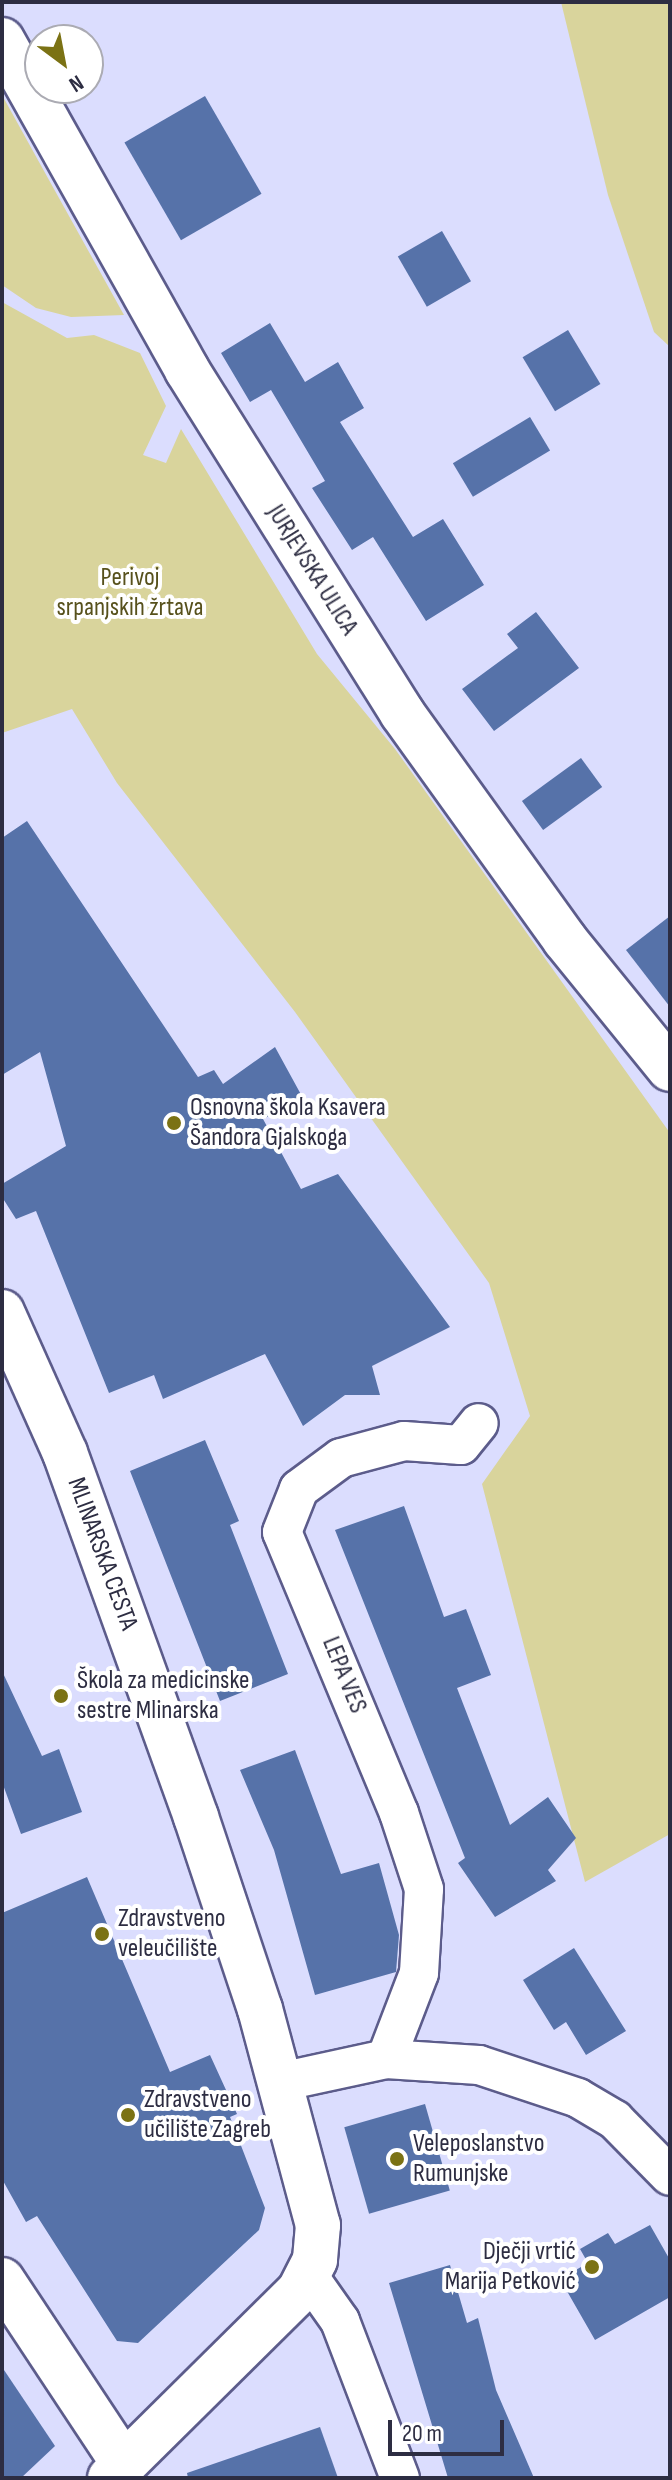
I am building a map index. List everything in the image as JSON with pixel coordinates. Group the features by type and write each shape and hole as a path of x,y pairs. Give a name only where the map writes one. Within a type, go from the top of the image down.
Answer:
{"street":[{"name":"JURJEVSKA ULICA","path":"2,40 187,370 402,713 565,940 670,1069"},
{"name":"MLINARSKA CESTA","path":"2,1312 65,1453 110,1576 280,2082 318,2225 309,2277"},
{"name":"LEPA VES","path":"386,2059 419,1973 424,1889 399,1813 282,1532 299,1489 341,1458 404,1441 461,1445 479,1423"},
{"path":"280,2082 386,2059 479,2065 540,2082 615,2120 670,2176"},
{"path":"2,2280 117,2471 309,2277 340,2321 400,2478"}],"green space":[{"path":"561,2 670,2 670,347 654,332 608,195"},
{"path":"2,95 124,315 71,317 36,308 2,285"},
{"name":"Perivoj srpanjskih žrtava","path":"2,302 67,338 94,335 140,353 166,406 143,455 166,463 181,429 317,654 395,749 670,1133 670,1834 585,1882 482,1484 530,1416 489,1283 295,1012 117,783 72,709 2,733"}],"building":[{"path":"205,96 262,194 181,240 124,142"},
{"path":"442,231 471,281 427,307 398,256"},
{"path":"270,323 305,382 338,362 364,408 340,422 413,537 443,519 484,585 426,621 373,537 352,550 312,488 325,481 271,390 250,402 221,353"},
{"path":"568,330 600,384 555,411 523,357"},
{"path":"530,417 550,450 473,497 453,463"},
{"path":"536,612 579,668 494,731 462,689 518,648 507,634"},
{"path":"581,758 602,787 543,830 522,801"},
{"name":"Osnovna škola Ksavera Šandora Gjalskoga","path":"27,821 198,1077 214,1070 223,1084 275,1047 304,1100 263,1119 301,1189 338,1174 450,1327 372,1366 380,1395 345,1395 303,1426 265,1354 163,1399 154,1375 109,1393 36,1211 16,1219 2,1197 2,1184 66,1146 40,1052 2,1075 2,838"},
{"path":"670,916 670,1007 626,950"},
{"path":"205,1440 239,1521 230,1525 288,1674 220,1701 130,1471"},
{"path":"404,1506 444,1617 466,1609 491,1675 457,1688 510,1825 548,1797 576,1838 548,1870 556,1881 495,1917 458,1863 465,1858 335,1530"},
{"path":"2,1671 42,1756 59,1749 82,1812 21,1834 2,1782"},
{"path":"295,1750 341,1874 379,1863 399,1935 396,1972 315,1995 274,1850 240,1770"},
{"path":"87,1877 170,2072 210,2055 237,2114 230,2117 265,2208 259,2230 138,2343 117,2341 37,2216 26,2222 2,2179 2,1913"},
{"path":"574,1948 626,2031 586,2055 566,2022 554,2030 523,1980"},
{"name":"Veleposlanstvo Rumunjske","path":"425,2104 450,2191 369,2214 344,2127"},
{"path":"650,2225 670,2260 670,2297 595,2340 560,2279 588,2263 580,2249 608,2233 615,2244"},
{"path":"450,2265 467,2323 478,2318 496,2390 534,2478 448,2478 389,2283"},
{"path":"2,2367 55,2446 21,2478 2,2478"},
{"path":"320,2427 338,2478 188,2478 187,2473"}],"place":[{"name":"Osnovna škola Ksavera Šandora Gjalskoga","path":"174,1123"},
{"name":"Škola za medicinske sestre Mlinarska","path":"61,1696"},
{"name":"Zdravstveno veleučilište","path":"102,1934"},
{"name":"Zdravstveno učilište Zagreb","path":"128,2115"},
{"name":"Veleposlanstvo Rumunjske","path":"397,2159"},
{"name":"Dječji vrtić Marija Petković","path":"592,2267"}]}
